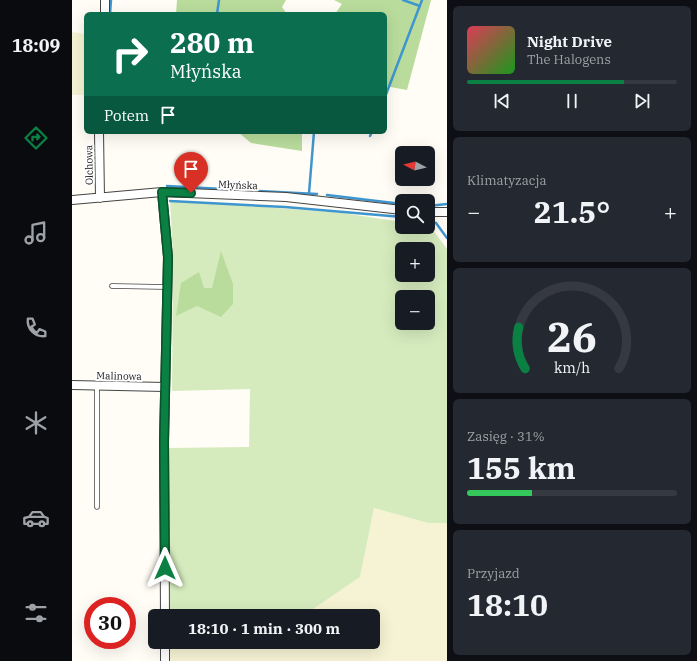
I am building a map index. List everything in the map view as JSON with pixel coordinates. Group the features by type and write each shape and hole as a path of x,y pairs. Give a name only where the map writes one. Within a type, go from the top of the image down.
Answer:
{"street":[{"path":"105,0 105,12"},
{"name":"Olchowa","path":"99,134 100,198"},
{"path":"162,192 168,257 165,387 165,609"},
{"name":"Młyńska","path":"72,200 162,192 286,197 395,209"},
{"path":"435,212 447,212"},
{"name":"Malinowa","path":"72,386 165,387"},
{"path":"165,649 165,661"}],"lane":[{"path":"112,286 167,287"},
{"path":"97,386 97,507"}],"shaded area":[{"path":"72,32 84,34 84,95 72,95"},
{"path":"374,508 428,523 447,523 447,661 170,661 170,649 380,649 380,609 313,609 360,577"}],"green space":[{"path":"177,0 286,0 282,7 286,12 176,12"},
{"path":"334,0 431,0 407,90 387,86 387,12 336,12 342,4"},
{"path":"240,134 302,134 302,151 251,143"},
{"path":"170,200 342,213 395,221 395,234 435,234 435,233 447,249 447,523 428,523 374,508 360,577 313,609 170,609 169,448 249,447 250,389 172,391 173,256"},
{"path":"221,251 233,284 233,304 221,317 197,306 176,316 181,283 199,272 204,288 212,288"}],"waterway":[{"path":"110,12 111,0"},
{"path":"217,12 219,0"},
{"path":"403,0 420,6"},
{"path":"387,92 422,0"},
{"path":"309,193 314,134"},
{"path":"167,186 317,194"},
{"path":"327,195 395,203"},
{"path":"170,201 285,207 395,216"},
{"path":"435,205 447,204"},
{"path":"435,223 447,238"}],"route":[{"path":"165,568 164,442 166,291 168,257 162,192 191,193"}]}
